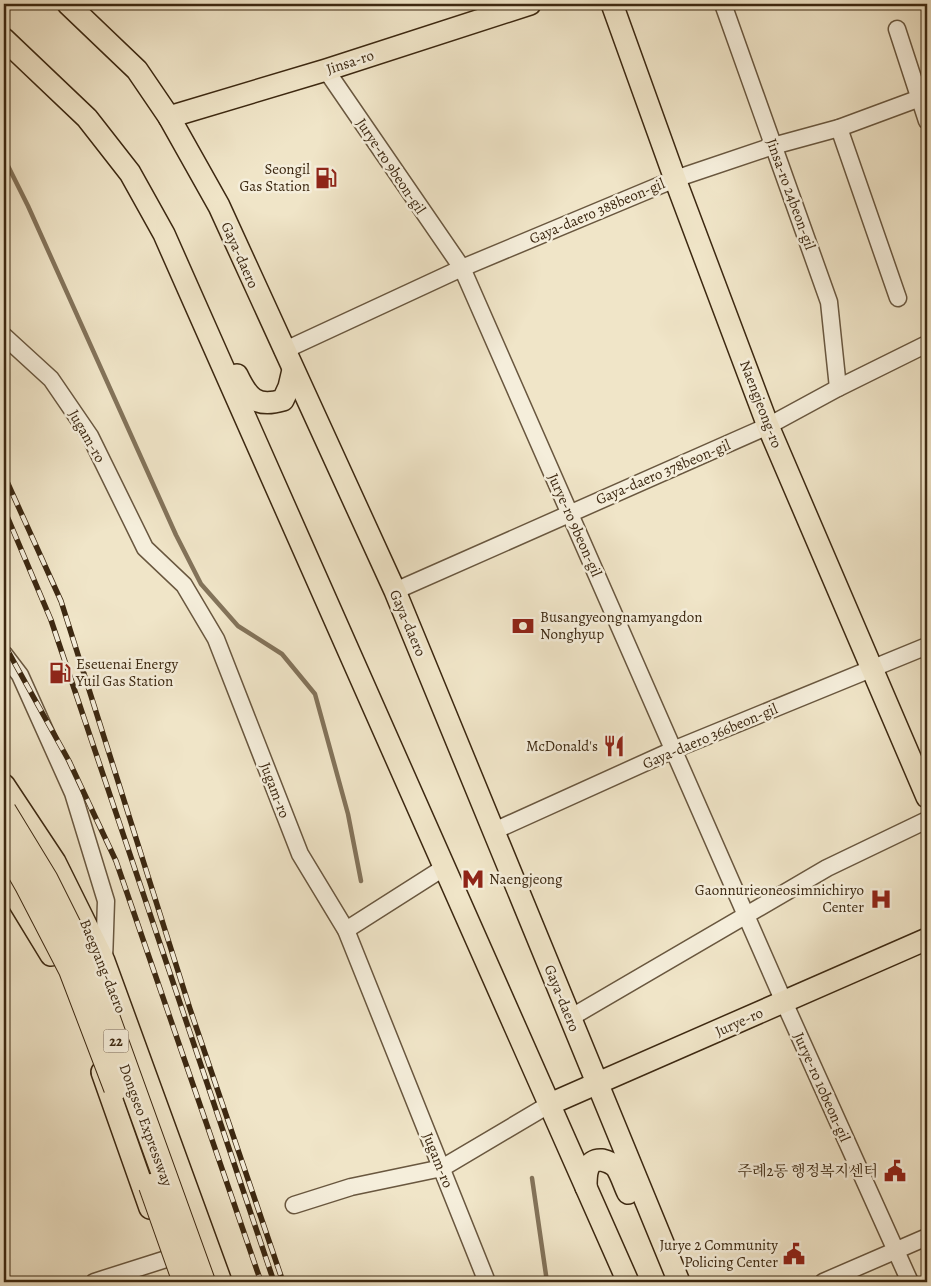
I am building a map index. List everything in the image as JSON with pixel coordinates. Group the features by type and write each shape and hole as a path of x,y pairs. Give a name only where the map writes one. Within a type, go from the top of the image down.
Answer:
{"highway":[{"name":"Dongseo Expressway","path":"4,811 46,880 90,966 203,1282"},
{"name":"Dongseo Expressway","path":"4,845 71,970 185,1282"},
{"path":"153,1145 181,1189 219,1282"}],"main road":[{"name":"Gaya-daero","path":"68,4 136,70 169,117 219,206 395,591 678,1282"},
{"name":"Jinsa-ro","path":"169,117 326,70 530,4"},
{"name":"Naengjeong-ro","path":"612,4 675,179 768,426 927,797"},
{"path":"4,39 87,118 130,173 164,234 628,1282"},
{"path":"193,300 210,318 241,384 249,396 257,402 270,404 283,400 289,387 293,370"},
{"name":"Baegyang-daero","path":"4,785 56,862 104,962 219,1282"},
{"path":"4,878 45,943 84,1021 176,1282"},
{"name":"Jurye-ro","path":"550,1104 927,939"},
{"path":"586,1186 586,1173 590,1164 598,1160 606,1161 616,1167 637,1214 657,1233"}],"street":[{"name":"Jinsa-ro 24beon-gil","path":"724,4 829,302 838,388"},
{"path":"897,30 927,121"},
{"name":"Jurye-ro 9beon-gil","path":"326,70 462,268 784,1002"},
{"name":"Gaya-daero 388beon-gil","path":"284,351 462,268 675,179 773,146 839,128 920,98"},
{"path":"839,128 898,298"},
{"name":"Jugam-ro","path":"4,336 51,379 90,436 145,548 184,585 216,639 300,854 346,930 487,1282"},
{"name":"Gaya-daero 378beon-gil","path":"395,591 768,426 838,388 927,344"},
{"name":"Gaya-daero 366beon-gil","path":"494,831 673,750 927,646"},
{"path":"4,654 20,675 73,793 106,901 104,962"},
{"path":"570,1018 717,934 745,914 827,868 927,820"},
{"path":"346,930 445,867"},
{"name":"Jurye-ro 10beon-gil","path":"784,1002 910,1282"},
{"path":"294,1205 351,1187 442,1168 550,1104"},
{"path":"823,1282 927,1237"},
{"path":"94,1282 207,1245"}],"waterway":[{"path":"4,158 28,206 176,535 201,584 238,626 282,654 315,694 348,814 361,881"},
{"path":"532,1178 547,1282"}],"railway":[{"path":"4,475 61,601 190,1009 283,1282"},
{"path":"4,509 51,620 274,1282"},
{"path":"4,644 69,761 116,861 261,1282"}],"place":[{"name":"Seongil Gas Station","path":"326,178"},
{"name":"Busangyeongnamyangdon Nonghyup","path":"523,626"},
{"name":"Eseuenai Energy Yuil Gas Station","path":"60,673"},
{"name":"McDonald's","path":"614,746"},
{"name":"Naengjeong","path":"473,879"},
{"name":"Gaonnurieoneosimnichiryo Center","path":"881,899"},
{"name":"주례2동 행정복지센터","path":"895,1171"},
{"name":"Jurye 2 Community Policing Center","path":"794,1254"}]}
